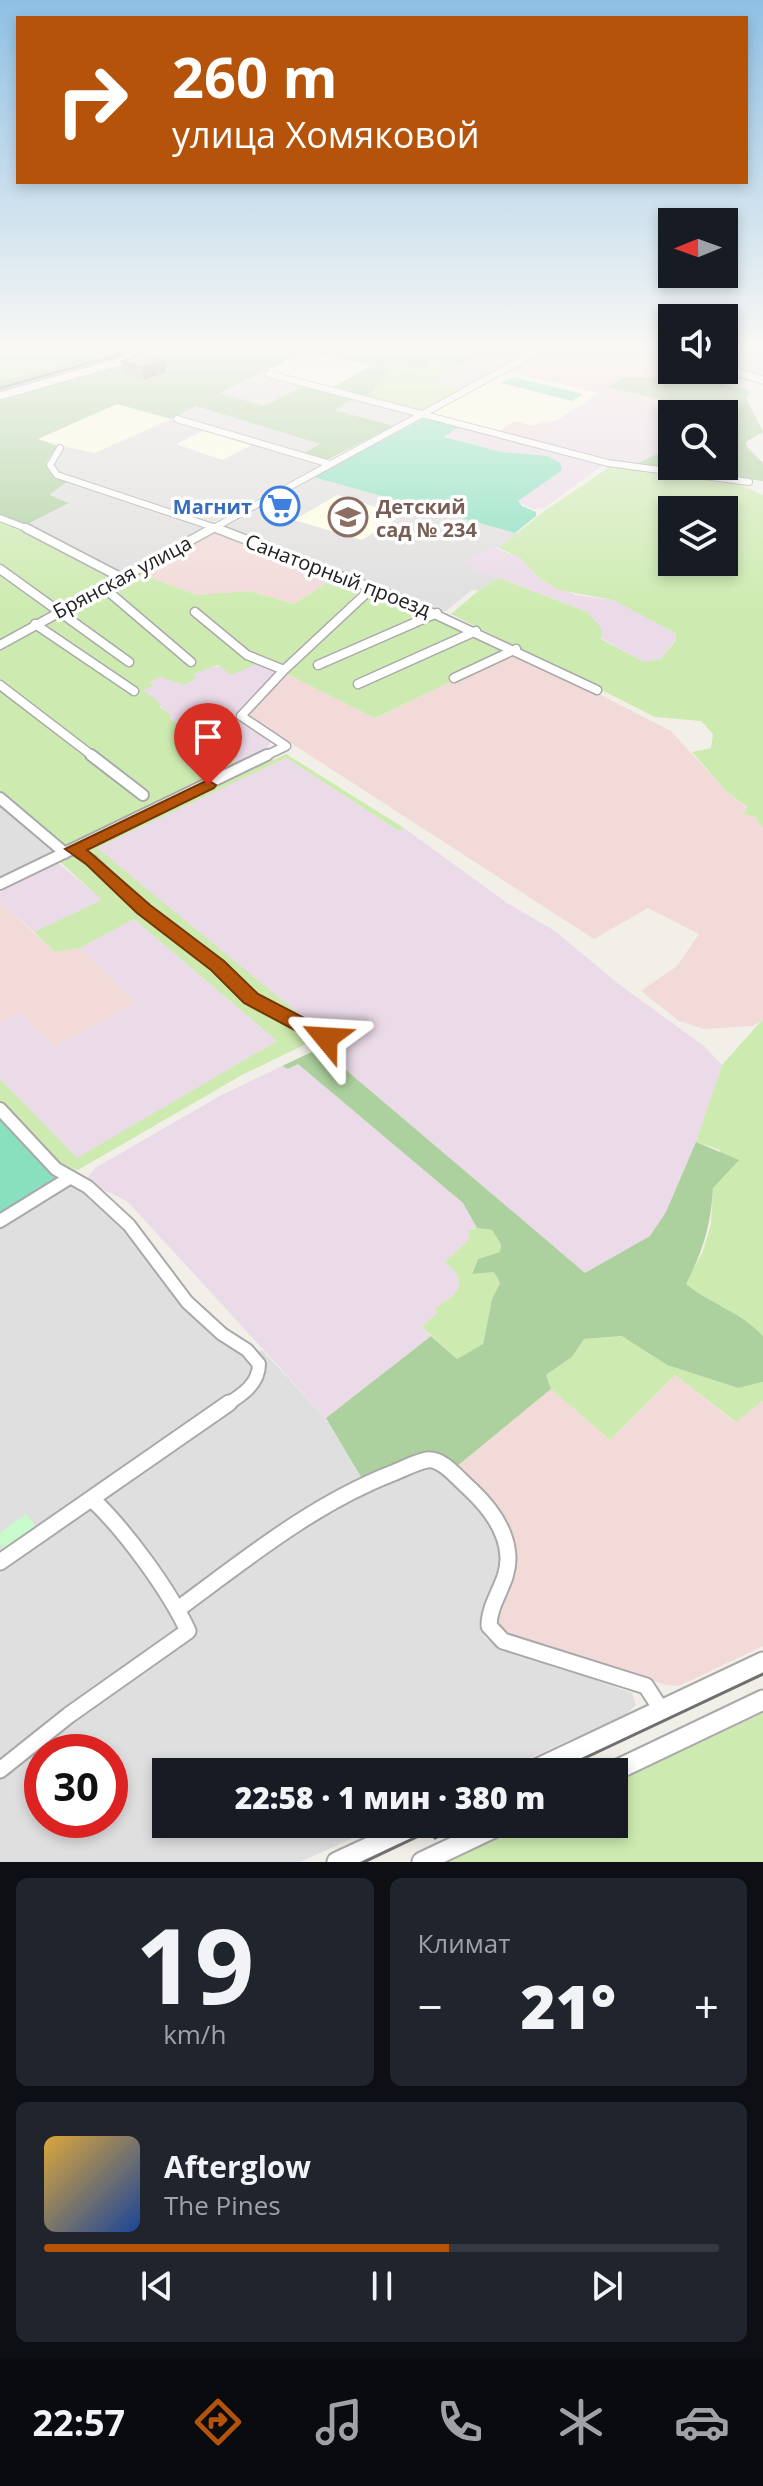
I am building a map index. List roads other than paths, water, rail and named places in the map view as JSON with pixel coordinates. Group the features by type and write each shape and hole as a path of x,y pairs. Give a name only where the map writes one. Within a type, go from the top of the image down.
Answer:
{"street":[{"path":"238,437 330,464"},
{"name":"Брянская улица","path":"1,643 380,437"},
{"path":"506,437 608,463 749,482"},
{"name":"Санаторный проезд","path":"60,448 50,465 57,475 373,587 516,649 597,690"},
{"path":"0,518 45,536 122,578"},
{"path":"0,569 129,662"},
{"path":"103,587 191,662"},
{"path":"0,884 286,746 241,716 284,670 364,592 373,587"},
{"path":"195,612 240,651 269,667 284,670"},
{"path":"318,665 437,613"},
{"path":"35,624 134,691"},
{"path":"358,684 476,631"},
{"path":"454,678 516,649"},
{"path":"0,685 143,795"},
{"path":"0,798 70,851 92,861 143,909 217,965 251,998 326,1038"},
{"path":"0,1109 56,1169 88,1187 129,1225 187,1302 222,1334 247,1350 259,1364 259,1374 247,1391 0,1562"},
{"path":"0,1221 71,1177"},
{"path":"178,1609 297,1522 362,1485 428,1460 441,1463 482,1500 503,1533 508,1558 504,1584 489,1612 489,1626 503,1641 646,1686 662,1711"},
{"path":"0,1770 69,1715 188,1631 178,1609 107,1513 92,1499"},
{"path":"560,1758 763,1662"},
{"path":"628,1764 763,1700"},
{"path":"337,1862 389,1838"},
{"path":"422,1862 473,1838"}],"tram line":[{"path":"585,1758 763,1674"},
{"path":"364,1862 415,1838"}],"place":[{"name":"Магнит","path":"280,506"},
{"name":"Детский сад № 234","path":"348,517"}]}
